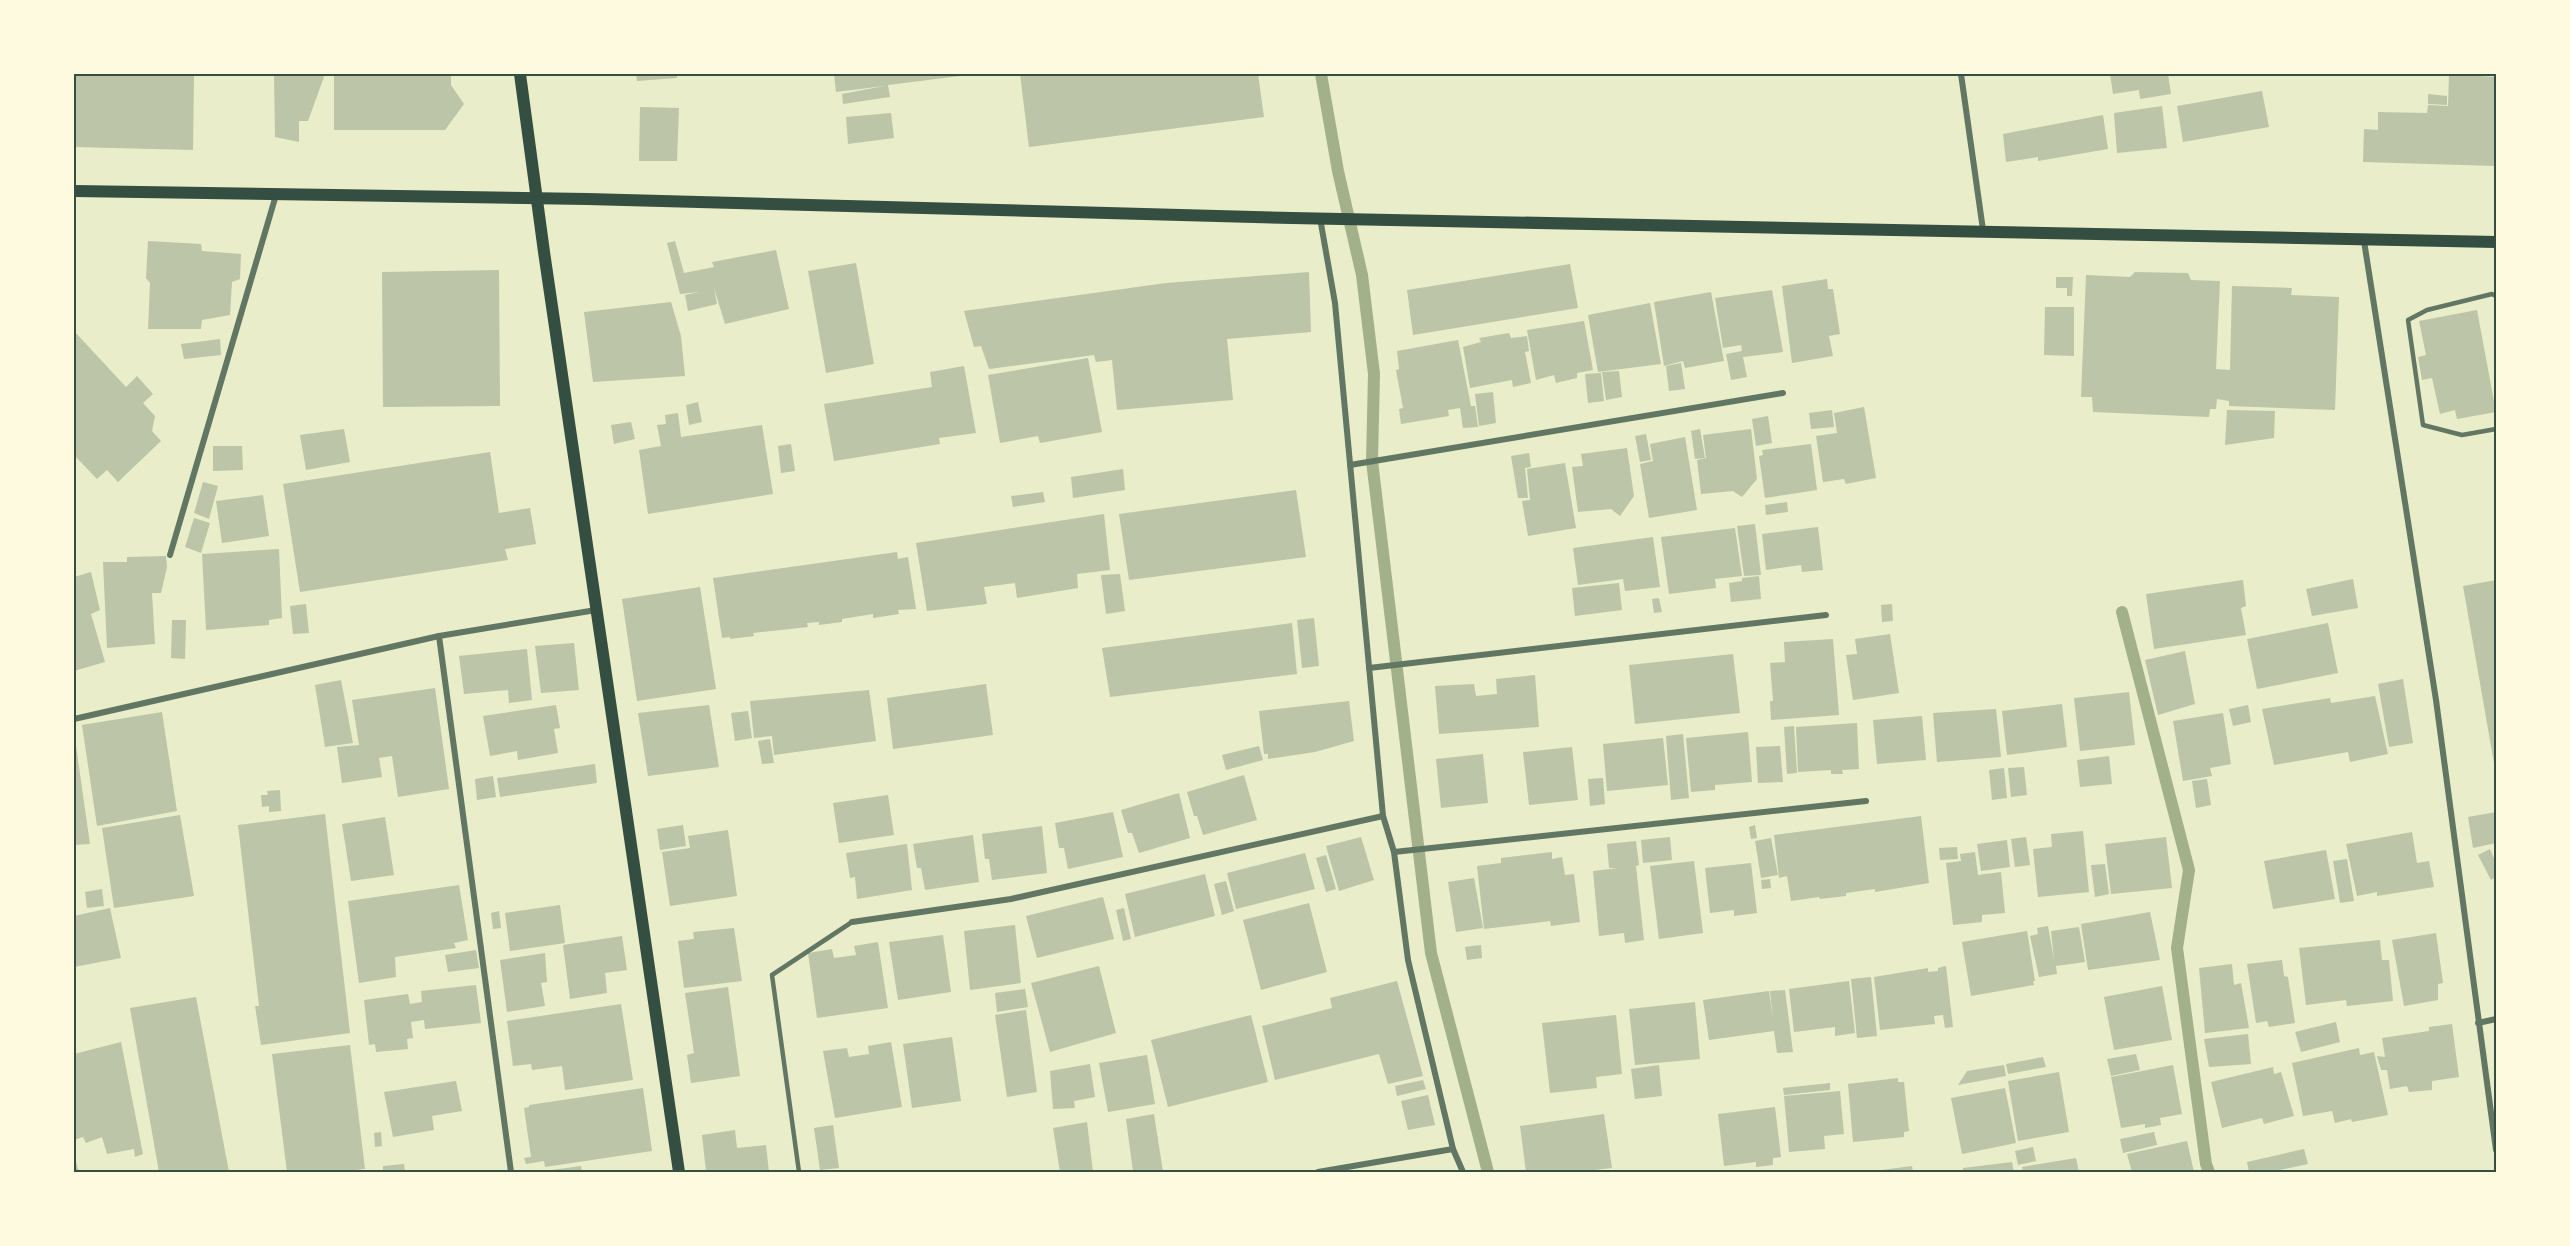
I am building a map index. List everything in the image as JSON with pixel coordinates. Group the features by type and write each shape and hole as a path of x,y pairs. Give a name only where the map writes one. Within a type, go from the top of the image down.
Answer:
{"main road":[{"path":"520,74 679,1173"},
{"path":"74,191 537,198 1326,218 2496,242"}],"street":[{"path":"1961,74 1983,230"},
{"path":"170,555 276,195"},
{"path":"1326,218 1383,816 1394,852 1408,960 1453,1149 1462,1173"},
{"path":"2364,241 2436,700 2496,1150"},
{"path":"1350,465 1783,393"},
{"path":"74,719 439,636 596,610"},
{"path":"1369,668 1826,615"},
{"path":"439,636 511,1173"},
{"path":"1394,852 1866,801"},
{"path":"852,922 1011,899 1383,816"},
{"path":"2478,1023 2496,1019"},
{"path":"1318,1173 1453,1149"}],"lane":[{"path":"2496,296 2492,294 2427,310 2408,320 2423,425 2462,435 2496,429"},
{"path":"799,1173 772,975 852,922"}],"building":[{"path":"74,74 194,74 193,150 74,147"},
{"path":"274,74 325,74 308,121 299,121 299,142 275,137"},
{"path":"334,74 451,74 451,85 464,104 445,130 334,130"},
{"path":"636,74 677,74 677,78 637,81"},
{"path":"834,74 968,75 888,85 890,97 843,104 842,94 884,86 836,92"},
{"path":"1020,74 1258,74 1264,117 1029,147"},
{"path":"2110,74 2168,74 2171,94 2140,99 2139,90 2113,94"},
{"path":"2449,74 2496,77 2496,166 2363,162 2364,129 2378,130 2378,112 2427,113 2428,105 2448,106"},
{"path":"2262,91 2269,127 2183,142 2177,106"},
{"path":"2428,94 2447,96 2447,105 2428,104"},
{"path":"2162,106 2167,148 2117,153 2114,113"},
{"path":"640,107 679,108 677,161 639,161"},
{"path":"891,113 894,138 848,144 846,117"},
{"path":"2103,115 2108,149 2038,161 2038,157 2006,162 2003,134"},
{"path":"148,241 201,244 202,251 241,254 240,279 232,282 230,315 202,320 201,329 148,329 150,283 146,278"},
{"path":"675,241 684,273 714,267 712,262 776,250 789,309 725,324 714,288 717,304 688,311 685,295 699,292 680,294 667,243"},
{"path":"856,263 874,364 826,373 808,271"},
{"path":"1570,264 1578,308 1413,335 1407,290"},
{"path":"499,270 500,406 383,407 382,272"},
{"path":"1309,272 1311,332 1227,339 1233,400 1117,410 1112,360 1096,362 1094,355 989,369 981,346 974,347 964,311 1166,283"},
{"path":"2135,272 2188,273 2191,280 2220,281 2216,369 2230,370 2232,286 2292,288 2291,295 2339,297 2335,410 2229,406 2229,401 2217,399 2216,409 2210,409 2209,417 2093,412 2092,397 2081,397 2086,275 2130,277"},
{"path":"2056,277 2073,277 2072,296 2067,296 2067,288 2056,288"},
{"path":"1827,279 1828,289 1833,289 1840,334 1829,336 1833,356 1792,363 1782,286"},
{"path":"1772,290 1783,352 1743,357 1747,377 1731,380 1726,354 1742,351 1741,345 1723,348 1715,298"},
{"path":"1711,292 1724,361 1685,368 1683,361 1664,366 1654,302"},
{"path":"671,302 681,336 685,376 593,382 584,312"},
{"path":"1650,303 1661,364 1598,372 1588,315"},
{"path":"2045,307 2074,307 2074,356 2044,355"},
{"path":"2477,310 2496,412 2457,419 2455,410 2440,414 2432,378 2422,380 2418,357 2426,355 2419,321"},
{"path":"1584,321 1593,370 1577,373 1577,378 1556,383 1554,375 1536,380 1527,330"},
{"path":"74,331 126,387 137,376 153,394 143,403 155,416 152,431 161,441 118,482 107,470 97,479 74,455"},
{"path":"1509,333 1511,338 1527,336 1529,351 1525,352 1531,383 1513,387 1512,380 1470,388 1463,347 1481,342 1479,338"},
{"path":"220,339 221,355 184,359 181,344"},
{"path":"1458,340 1471,406 1475,406 1478,427 1463,428 1460,408 1448,410 1449,416 1401,424 1399,409 1403,408 1396,370 1399,369 1397,351"},
{"path":"1088,358 1102,432 1040,443 1038,436 1000,443 988,375"},
{"path":"1681,363 1685,389 1669,391 1666,366"},
{"path":"964,366 976,433 939,438 940,444 834,461 824,404 932,387 930,372"},
{"path":"1619,371 1622,397 1606,400 1602,372"},
{"path":"1601,373 1604,401 1588,403 1585,374"},
{"path":"1493,392 1496,423 1479,426 1475,394"},
{"path":"698,402 702,422 689,425 686,405"},
{"path":"1864,407 1876,478 1846,484 1844,479 1823,482 1816,436 1837,433 1834,413"},
{"path":"1832,410 1834,427 1811,429 1809,413"},
{"path":"2227,410 2275,411 2274,438 2225,445"},
{"path":"678,413 681,437 762,425 773,494 648,514 639,450 661,446 657,425 666,424 665,415"},
{"path":"1768,416 1772,443 1756,446 1752,419"},
{"path":"631,422 635,439 614,444 611,425"},
{"path":"344,429 350,462 306,470 300,435"},
{"path":"1700,429 1705,458 1695,459 1691,431"},
{"path":"1751,429 1757,479 1742,497 1733,491 1701,494 1697,460 1706,458 1703,435"},
{"path":"1646,434 1651,460 1640,462 1635,436"},
{"path":"1685,437 1697,510 1649,518 1640,464 1653,461 1650,444"},
{"path":"791,444 795,471 781,473 778,446"},
{"path":"1811,444 1817,490 1765,498 1759,456 1763,455 1762,450"},
{"path":"213,446 242,446 243,470 213,471"},
{"path":"1627,448 1634,496 1620,516 1611,509 1578,512 1572,467 1583,466 1581,454"},
{"path":"490,452 499,513 530,508 536,544 505,549 508,560 300,592 283,484"},
{"path":"1529,453 1531,467 1525,468 1528,498 1518,498 1511,456"},
{"path":"1565,463 1576,528 1528,536 1522,501 1530,500 1527,469"},
{"path":"1123,469 1125,490 1073,498 1071,477"},
{"path":"203,482 218,486 209,519 194,513"},
{"path":"1296,490 1306,557 1129,580 1119,514"},
{"path":"1043,492 1045,502 1013,507 1011,496"},
{"path":"263,495 269,536 222,543 216,501"},
{"path":"1787,502 1788,512 1766,515 1765,505"},
{"path":"1104,514 1110,570 1077,574 1078,588 1017,598 1015,583 984,587 987,604 927,611 916,543"},
{"path":"194,518 210,523 201,553 185,547"},
{"path":"1755,524 1761,575 1744,576 1737,526"},
{"path":"1818,527 1823,570 1802,572 1801,565 1766,570 1762,534"},
{"path":"1735,528 1742,576 1715,579 1716,588 1669,594 1661,537"},
{"path":"1653,537 1660,587 1625,591 1623,579 1578,585 1573,548"},
{"path":"279,549 282,618 269,620 269,625 206,630 202,554"},
{"path":"897,552 898,559 908,557 916,609 898,610 899,614 873,618 873,614 842,619 842,622 819,625 819,622 807,623 808,627 753,633 754,636 722,638 713,578"},
{"path":"166,556 167,567 161,593 152,593 155,644 107,648 103,562 127,562 127,557"},
{"path":"91,572 100,610 91,614 105,662 74,671 74,577"},
{"path":"1120,574 1125,611 1106,614 1101,575"},
{"path":"1759,576 1761,599 1731,602 1729,583 1742,581 1742,578"},
{"path":"2353,579 2358,608 2312,616 2306,589"},
{"path":"2243,580 2246,606 2241,608 2246,635 2154,649 2146,594"},
{"path":"2496,580 2496,769 2495,769 2463,586"},
{"path":"1619,583 1622,610 1575,616 1572,588"},
{"path":"700,587 716,689 637,701 622,599"},
{"path":"1659,598 1662,612 1654,613 1652,599"},
{"path":"306,604 309,633 293,634 290,606"},
{"path":"1892,604 1893,621 1882,622 1881,605"},
{"path":"1314,618 1319,666 1302,668 1297,620"},
{"path":"172,620 186,620 185,659 171,658"},
{"path":"1292,623 1297,674 1110,697 1102,648"},
{"path":"2328,623 2338,673 2257,689 2247,639"},
{"path":"1890,634 1899,693 1853,700 1846,655 1857,654 1855,639"},
{"path":"1833,639 1839,715 1771,720 1770,701 1773,701 1770,663 1785,662 1784,642"},
{"path":"574,643 579,690 541,693 535,646"},
{"path":"527,649 532,700 509,703 508,690 464,694 459,656"},
{"path":"2185,651 2195,704 2158,715 2145,660"},
{"path":"1733,654 1740,713 1635,724 1629,665"},
{"path":"1535,675 1539,727 1439,734 1435,686 1474,684 1476,696 1497,694 1496,679"},
{"path":"2403,679 2413,743 2389,747 2378,684"},
{"path":"341,680 353,743 325,747 315,685"},
{"path":"986,684 993,735 893,749 887,698"},
{"path":"435,688 449,789 398,797 392,756 379,758 382,777 342,783 337,747 359,745 352,700"},
{"path":"869,690 876,741 774,755 772,736 754,738 750,701"},
{"path":"2129,692 2135,745 2080,751 2074,698"},
{"path":"2375,696 2388,754 2350,762 2348,752 2274,765 2262,709 2330,698 2331,703"},
{"path":"1349,701 1354,741 1315,752 1268,759 1268,754 1264,754 1259,711"},
{"path":"2062,704 2067,747 2007,755 2002,711"},
{"path":"556,705 560,728 554,729 558,753 518,760 517,751 490,756 483,716"},
{"path":"709,705 719,767 648,776 638,713"},
{"path":"2248,705 2251,722 2233,726 2229,709"},
{"path":"1996,709 2001,757 1937,762 1933,713"},
{"path":"748,711 752,738 735,741 731,713"},
{"path":"162,712 177,811 97,826 82,725"},
{"path":"2223,713 2231,764 2210,768 2212,776 2183,781 2173,721"},
{"path":"1922,716 1926,760 1877,764 1873,720"},
{"path":"1857,723 1859,769 1842,770 1843,774 1831,774 1831,770 1798,772 1796,727"},
{"path":"1794,726 1797,773 1787,774 1784,727"},
{"path":"1748,732 1752,782 1715,785 1715,790 1691,792 1686,738"},
{"path":"1683,734 1689,798 1671,800 1666,736"},
{"path":"1663,738 1668,785 1607,791 1603,744"},
{"path":"75,739 90,844 74,845"},
{"path":"770,739 774,763 762,764 758,741"},
{"path":"1259,746 1263,760 1226,770 1222,755"},
{"path":"1780,746 1783,782 1758,783 1756,747"},
{"path":"1572,747 1578,800 1529,805 1523,752"},
{"path":"1483,754 1488,803 1441,808 1436,759"},
{"path":"2109,756 2112,784 2080,787 2077,760"},
{"path":"595,764 597,783 500,797 497,778"},
{"path":"2024,767 2027,795 2011,797 2008,768"},
{"path":"2004,768 2007,798 1992,800 1989,770"},
{"path":"1244,775 1257,820 1203,835 1197,816 1194,816 1187,792"},
{"path":"493,776 496,797 477,800 475,779"},
{"path":"1603,778 1605,804 1590,806 1588,779"},
{"path":"2207,779 2211,805 2196,808 2192,781"},
{"path":"280,790 281,811 269,812 269,806 262,807 261,795 268,795 267,791"},
{"path":"1179,793 1190,838 1139,853 1132,833 1128,833 1121,810"},
{"path":"888,795 894,835 839,843 833,803"},
{"path":"1113,812 1123,857 1068,869 1064,848 1059,848 1055,823"},
{"path":"2496,812 2496,843 2473,848 2468,817"},
{"path":"325,814 350,1033 261,1045 255,1006 259,1006 238,825"},
{"path":"180,815 194,896 114,908 102,828"},
{"path":"1921,816 1929,883 1875,892 1875,889 1846,893 1846,896 1791,901 1787,876 1779,878 1774,835"},
{"path":"385,817 394,875 351,881 342,824"},
{"path":"683,825 686,846 660,850 657,829"},
{"path":"1755,825 1757,838 1751,839 1749,827"},
{"path":"1042,826 1047,873 992,880 989,859 985,859 982,834"},
{"path":"728,830 737,896 670,906 662,852 690,848 688,836"},
{"path":"2083,831 2089,892 2038,897 2033,849 2052,847 2051,834"},
{"path":"2412,832 2417,863 2429,861 2434,887 2377,896 2377,892 2357,896 2346,844"},
{"path":"973,835 979,882 925,890 921,868 917,868 913,844"},
{"path":"1361,837 1374,880 1339,891 1326,846"},
{"path":"1670,837 1672,860 1643,863 1641,840"},
{"path":"2026,837 2030,865 2015,867 2011,839"},
{"path":"2166,837 2172,888 2111,894 2105,844"},
{"path":"1771,838 1778,875 1761,878 1755,841"},
{"path":"2007,840 2010,867 1981,871 1977,844"},
{"path":"1636,841 1639,865 1636,866 1644,940 1625,943 1624,933 1599,936 1593,871 1618,868 1609,868 1607,844"},
{"path":"907,844 912,890 857,899 855,877 850,878 846,853"},
{"path":"1957,847 1958,859 1940,860 1939,848"},
{"path":"2490,849 2496,863 2496,877 2491,880 2478,855"},
{"path":"2326,850 2335,899 2273,909 2264,861"},
{"path":"1552,852 1552,859 1562,857 1565,875 1574,874 1580,922 1551,926 1550,921 1484,929 1477,866 1501,863 1501,858"},
{"path":"1975,852 1978,875 2001,872 2005,913 1982,915 1982,922 1953,925 1946,863 1961,861 1960,854"},
{"path":"1305,853 1315,889 1236,909 1227,873"},
{"path":"1326,855 1336,889 1326,892 1316,858"},
{"path":"2347,859 2354,901 2340,903 2333,861"},
{"path":"1694,861 1703,933 1659,939 1650,866"},
{"path":"1751,863 1757,913 1734,916 1734,910 1710,913 1705,868"},
{"path":"2105,864 2109,894 2095,897 2091,865"},
{"path":"1205,874 1215,916 1135,937 1125,894"},
{"path":"1474,878 1483,928 1456,932 1448,882"},
{"path":"1770,879 1771,888 1762,889 1761,880"},
{"path":"1226,881 1234,911 1222,915 1214,884"},
{"path":"459,885 468,940 454,943 456,948 395,957 396,977 359,983 348,901"},
{"path":"102,889 104,906 87,908 85,892"},
{"path":"1103,897 1114,939 1037,958 1026,916"},
{"path":"1309,903 1327,972 1261,990 1243,920"},
{"path":"560,905 565,943 510,951 505,913"},
{"path":"110,908 121,958 74,967 74,916"},
{"path":"1124,908 1131,939 1123,941 1116,910"},
{"path":"499,911 501,928 493,929 491,913"},
{"path":"2150,912 2160,960 2088,970 2081,924"},
{"path":"1015,925 1021,983 970,990 964,931"},
{"path":"2048,926 2054,960 2051,931 2079,927 2085,962 2056,966 2057,974 2039,977 2030,936 2038,934 2037,928"},
{"path":"734,928 742,981 684,988 678,941 694,939 693,932"},
{"path":"2027,931 2034,985 1971,996 1962,942"},
{"path":"2436,933 2443,983 2438,984 2438,1000 2404,1006 2392,940"},
{"path":"943,935 951,992 898,1000 889,942"},
{"path":"622,936 627,970 605,973 607,993 570,999 563,945"},
{"path":"2380,940 2382,960 2389,960 2393,1001 2347,1006 2346,1000 2306,1005 2299,948"},
{"path":"878,942 888,1008 817,1018 808,953 832,949 834,958 856,955 854,946"},
{"path":"1481,945 1482,958 1467,960 1465,947"},
{"path":"476,950 479,968 448,972 445,955"},
{"path":"545,953 547,982 541,983 545,1006 507,1012 500,960"},
{"path":"2282,960 2284,976 2288,977 2295,1023 2269,1027 2267,1021 2256,1023 2247,964"},
{"path":"2232,964 2234,985 2241,983 2249,1028 2205,1033 2199,968"},
{"path":"1099,966 1116,1033 1050,1052 1031,983"},
{"path":"1946,966 1953,1027 1945,1028 1943,1015 1934,1016 1935,1024 1880,1030 1874,977 1928,968 1928,972 1938,971 1938,968"},
{"path":"1871,977 1877,1036 1857,1038 1851,979"},
{"path":"1397,981 1423,1076 1388,1084 1379,1054 1275,1080 1262,1026 1332,1008 1330,998"},
{"path":"1849,981 1855,1033 1835,1036 1835,1027 1794,1032 1789,989"},
{"path":"476,985 481,1023 425,1029 424,1020 411,1022 413,1038 407,1039 408,1049 376,1052 375,1044 369,1045 364,1000 408,994 410,1004 422,1002 421,991"},
{"path":"2162,986 2172,1040 2114,1050 2104,997"},
{"path":"728,987 740,1076 691,1083 687,1055 694,1053 685,993"},
{"path":"1025,989 1028,1007 997,1012 995,993"},
{"path":"1785,990 1793,1052 1777,1053 1774,1031 1709,1040 1703,1000 1769,991 1773,1019 1770,991"},
{"path":"196,997 229,1172 159,1172 130,1008"},
{"path":"1695,1002 1700,1059 1635,1065 1629,1009"},
{"path":"621,1004 633,1080 565,1090 562,1066 532,1070 531,1064 513,1066 507,1021"},
{"path":"1026,1010 1037,1092 1007,1097 995,1015"},
{"path":"1251,1015 1268,1082 1168,1107 1151,1040"},
{"path":"1616,1015 1622,1074 1596,1077 1597,1088 1550,1093 1542,1023"},
{"path":"2336,1022 2340,1042 2301,1052 2295,1032"},
{"path":"2452,1024 2459,1077 2432,1081 2432,1090 2409,1092 2407,1086 2390,1089 2387,1070 2381,1070 2377,1056 2385,1057 2382,1038 2429,1031 2429,1027"},
{"path":"2248,1034 2251,1064 2209,1067 2204,1039"},
{"path":"952,1037 961,1101 912,1108 903,1044"},
{"path":"121,1042 143,1154 135,1157 134,1149 107,1154 102,1137 86,1143 83,1137 74,1140 74,1054"},
{"path":"891,1042 902,1107 835,1118 823,1051 847,1048 849,1057 869,1054 868,1046"},
{"path":"350,1045 365,1169 335,1172 287,1172 272,1054"},
{"path":"2359,1048 2360,1055 2374,1052 2388,1115 2335,1123 2332,1111 2303,1116 2292,1063"},
{"path":"2136,1054 2140,1070 2111,1076 2107,1059"},
{"path":"1147,1055 1155,1104 1108,1112 1099,1063"},
{"path":"2043,1057 2046,1067 2008,1074 2006,1064"},
{"path":"1090,1064 1095,1097 1074,1101 1075,1108 1053,1109 1050,1071"},
{"path":"1659,1065 1662,1096 1635,1099 1631,1069"},
{"path":"2004,1065 2006,1076 1958,1085 1967,1071"},
{"path":"2173,1065 2182,1114 2160,1118 2161,1125 2145,1128 2145,1124 2121,1128 2111,1077"},
{"path":"2273,1067 2274,1074 2281,1072 2294,1116 2264,1124 2262,1118 2222,1128 2211,1082"},
{"path":"2059,1072 2069,1132 2018,1141 2008,1081"},
{"path":"1898,1078 1898,1082 1904,1082 1909,1131 1904,1132 1904,1137 1853,1142 1848,1084"},
{"path":"1423,1080 1426,1089 1397,1096 1395,1086"},
{"path":"456,1081 462,1111 432,1116 434,1130 393,1137 384,1092"},
{"path":"1830,1083 1830,1090 1784,1095 1783,1088"},
{"path":"643,1088 652,1151 545,1167 544,1161 526,1164 524,1158 531,1157 524,1108 529,1105"},
{"path":"2005,1088 2016,1143 1962,1154 1951,1098"},
{"path":"1840,1091 1844,1134 1824,1136 1825,1149 1789,1152 1784,1096"},
{"path":"1428,1095 1435,1125 1408,1130 1401,1101"},
{"path":"1775,1107 1781,1157 1773,1158 1773,1165 1756,1167 1756,1162 1724,1166 1718,1114"},
{"path":"1154,1114 1163,1172 1133,1172 1126,1119"},
{"path":"1604,1114 1612,1168 1575,1172 1526,1172 1520,1126"},
{"path":"1087,1122 1093,1172 1060,1172 1053,1128"},
{"path":"833,1125 839,1168 820,1170 814,1128"},
{"path":"735,1130 737,1148 766,1145 769,1172 706,1172 702,1135"},
{"path":"381,1132 382,1146 375,1147 374,1133"},
{"path":"2154,1132 2157,1145 2123,1153 2120,1139"},
{"path":"2187,1141 2194,1172 2132,1172 2127,1154"},
{"path":"2033,1147 2036,1161 2018,1165 2015,1151"},
{"path":"2304,1149 2308,1164 2270,1172 2249,1172 2247,1162"},
{"path":"74,1155 79,1172 74,1172"},
{"path":"2076,1158 2079,1172 2023,1172 2022,1167"},
{"path":"2012,1162 2014,1172 1963,1172 1963,1168"},
{"path":"404,1164 405,1172 383,1172 383,1166"},
{"path":"581,1166 582,1172 544,1172 544,1171"},
{"path":"1912,1166 1913,1172 1874,1172 1874,1171"}],"waterway":[{"path":"1321,74 1338,171 1362,275 1374,374 1372,461 1431,953 1488,1172"},
{"path":"2122,612 2189,870 2177,948 2206,1164 2209,1172"}]}
